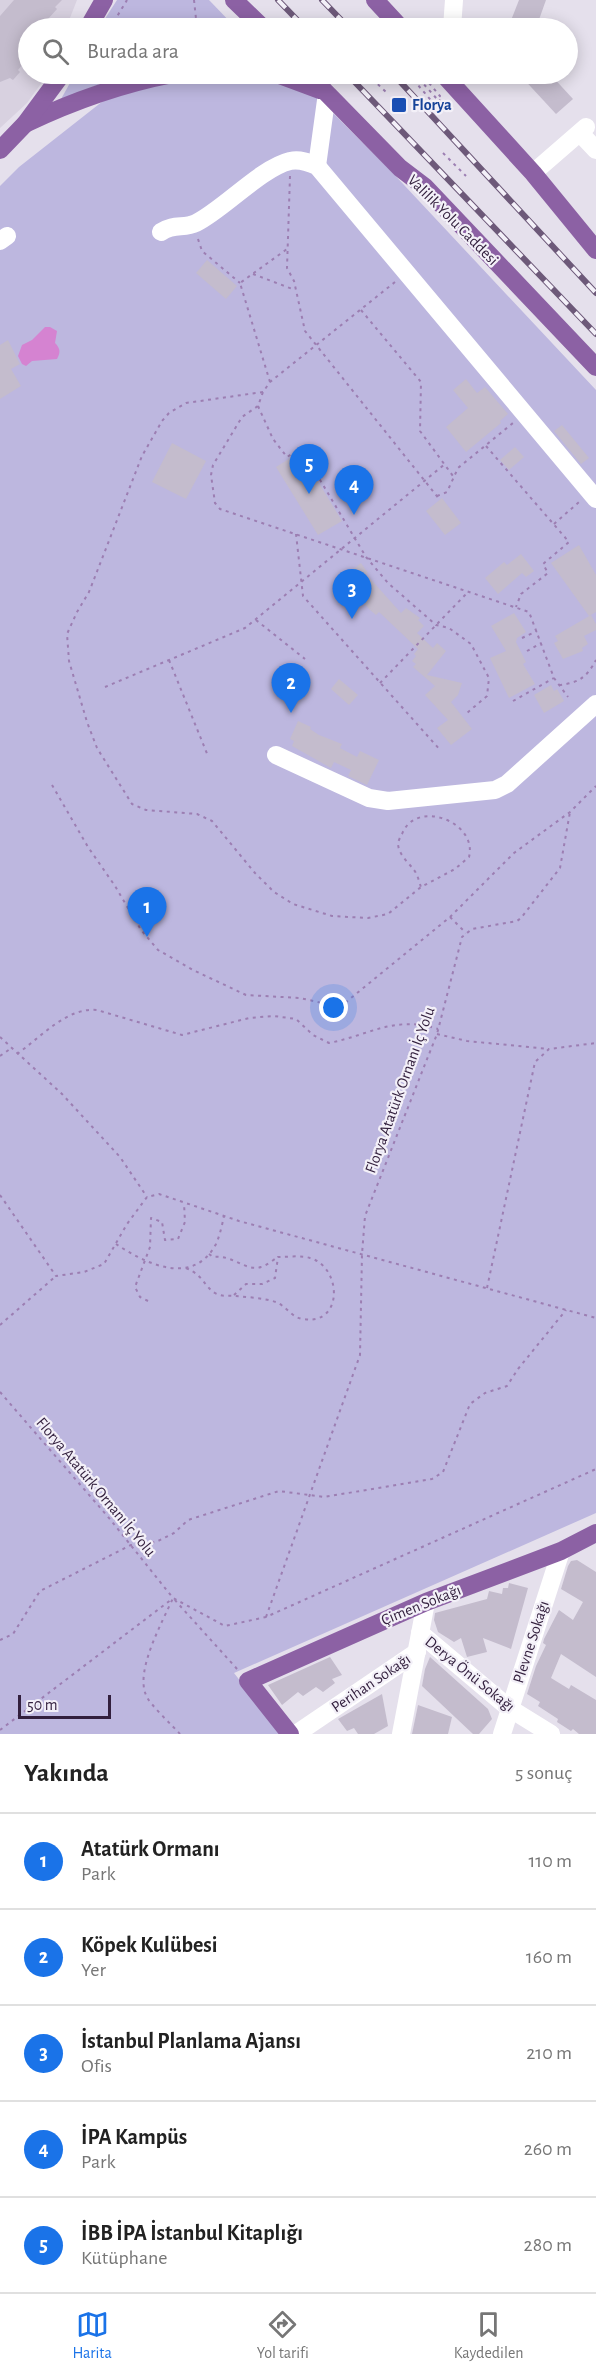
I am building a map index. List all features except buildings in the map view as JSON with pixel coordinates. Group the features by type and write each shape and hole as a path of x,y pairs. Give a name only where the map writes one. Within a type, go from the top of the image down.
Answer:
{"main road":[{"path":"94,18 104,0"},
{"path":"375,0 392,18"},
{"path":"236,2 246,18"},
{"path":"236,2 253,18"},
{"path":"0,150 25,124 55,84"},
{"path":"56,84 52,95 55,103 64,105"},
{"path":"25,124 64,105 125,84"},
{"path":"303,84 327,93"},
{"name":"Valilik Yolu Caddesi","path":"318,84 400,168 425,187 596,368"},
{"path":"443,84 533,173 596,250"},
{"name":"Çimen Sokağı","path":"248,1681 426,1602 561,1551 596,1533"},
{"path":"248,1681 290,1734"}],"street":[{"path":"453,18 454,0"},
{"path":"317,166 327,93"},
{"path":"533,173 583,130 596,150"},
{"path":"161,232 170,226 194,225 275,168 290,161 304,161 317,166 593,495"},
{"path":"276,755 369,798 388,801 495,790 507,784 596,704"},
{"name":"Plevne Sokağı","path":"502,1734 561,1551"},
{"path":"401,1734 426,1602"},
{"name":"Derya Önü Sokağı","path":"420,1633 509,1708 551,1734"},
{"name":"Perihan Sokağı","path":"296,1734 417,1652"}],"path":[{"path":"117,18 127,0"},
{"path":"194,0 196,18"},
{"path":"378,84 387,93"},
{"path":"417,84 435,105 445,96"},
{"path":"424,84 437,99 440,96 430,84"},
{"path":"443,153 466,176"},
{"path":"290,161 287,268 294,281 304,331 440,500"},
{"path":"194,225 202,251 240,283 270,382"},
{"path":"240,283 287,249"},
{"path":"406,273 270,382 258,406 242,417 213,465 211,475 215,502 220,509 530,612 554,678 568,697"},
{"path":"253,274 296,291"},
{"path":"360,310 421,382 420,431 453,476"},
{"path":"263,392 186,403 169,413 154,432 142,456 89,592 76,612 68,634 69,661 87,722 105,763 132,804 146,810 197,814 212,821 255,873 283,899 332,916 368,918 388,914 421,887 455,869 470,857 471,843 452,822 431,816 417,816 404,829 398,842 402,856 416,872 421,887"},
{"path":"258,406 273,439 288,458 302,448 366,557 388,583 436,625 449,628 471,644 489,678 487,696 467,713"},
{"path":"437,496 447,492 458,468 525,414"},
{"path":"486,446 569,542 543,564 548,573 521,594 516,607"},
{"path":"105,687 245,628 444,464"},
{"path":"554,524 593,495"},
{"path":"296,534 303,596 441,751"},
{"path":"380,683 469,591"},
{"path":"256,620 304,659"},
{"path":"522,638 537,631"},
{"path":"527,651 541,643"},
{"path":"169,660 208,756"},
{"path":"559,685 582,680 596,660"},
{"path":"513,701 554,678"},
{"path":"52,785 141,930 158,950 193,970 246,995 300,998 340,1007 450,917 514,853 570,812 596,786"},
{"path":"450,917 466,933 472,929 517,921 521,918 560,868 570,812"},
{"name":"Florya Atatürk Ornanı İç Yolu","path":"266,1617 360,1355 365,1216 437,1034 459,945 466,933"},
{"path":"17,1054 74,1012 86,1009 97,1010 182,1035 249,1018 274,1016 296,1019 313,1035 329,1043 398,1023 427,1025 438,1029"},
{"path":"437,1034 467,1041 549,1050 596,1043"},
{"path":"0,1037 62,1094 112,1149 147,1197"},
{"path":"0,1056 11,1048"},
{"path":"487,1288 535,1062 549,1050"},
{"path":"0,1325 56,1276 84,1272 104,1264 127,1224 147,1197 159,1194 224,1216 596,1318"},
{"path":"0,1195 56,1276"},
{"path":"148,1301 140,1297 135,1287 150,1247 152,1218 162,1222 165,1240 178,1239 185,1222 184,1203"},
{"path":"116,1244 145,1261 173,1269 186,1268 198,1263 208,1254 219,1237 224,1216"},
{"path":"186,1268 201,1276 215,1294 252,1297 277,1303 294,1316 303,1319 322,1317 334,1302 335,1292 325,1267 311,1258 278,1257 260,1268 250,1268 227,1257 213,1257 208,1254"},
{"path":"233,1296 246,1284 262,1284 274,1278 278,1257"},
{"path":"0,1640 14,1634 40,1591 131,1545 156,1542 174,1533 188,1520 279,1491 324,1497 432,1479 443,1472 470,1404 485,1392 507,1386 566,1310"},
{"name":"Florya Atatürk Ornanı İç Yolu","path":"0,1392 131,1545 173,1598 248,1681"},
{"name":"Florya Atatürk Ornanı İç Yolu","path":"173,1598 225,1626 266,1617 596,1469"},
{"path":"0,1730 173,1598"},
{"path":"173,1598 151,1646 144,1669 146,1695 180,1734"}],"shaded area":[{"path":"0,0 77,0 70,18 18,18 18,84 41,84 27,103 0,128"},
{"path":"117,0 209,0 226,18 105,18"},
{"path":"69,84 101,84 61,99"},
{"path":"154,84 283,84 317,97 390,170 596,390 596,1513 234,1673 282,1734 0,1734 0,186 19,167 103,101"},
{"path":"45,327 57,331 55,343 59,352 57,359 32,361 26,366 22,364 18,356 22,345 32,340"}],"railway":[{"path":"278,0 295,18"},
{"path":"322,0 339,18"},
{"path":"357,84 596,334"},
{"path":"402,84 596,293"}],"place":[{"name":"Florya","path":"399,105"},
{"name":"İBB İPA İstanbul Kitaplığı","path":"309,494"},
{"name":"İPA Kampüs","path":"354,515"},
{"name":"İstanbul Planlama Ajansı","path":"352,619"},
{"name":"Köpek Kulübesi","path":"291,713"},
{"name":"Atatürk Ormanı","path":"147,937"}]}
